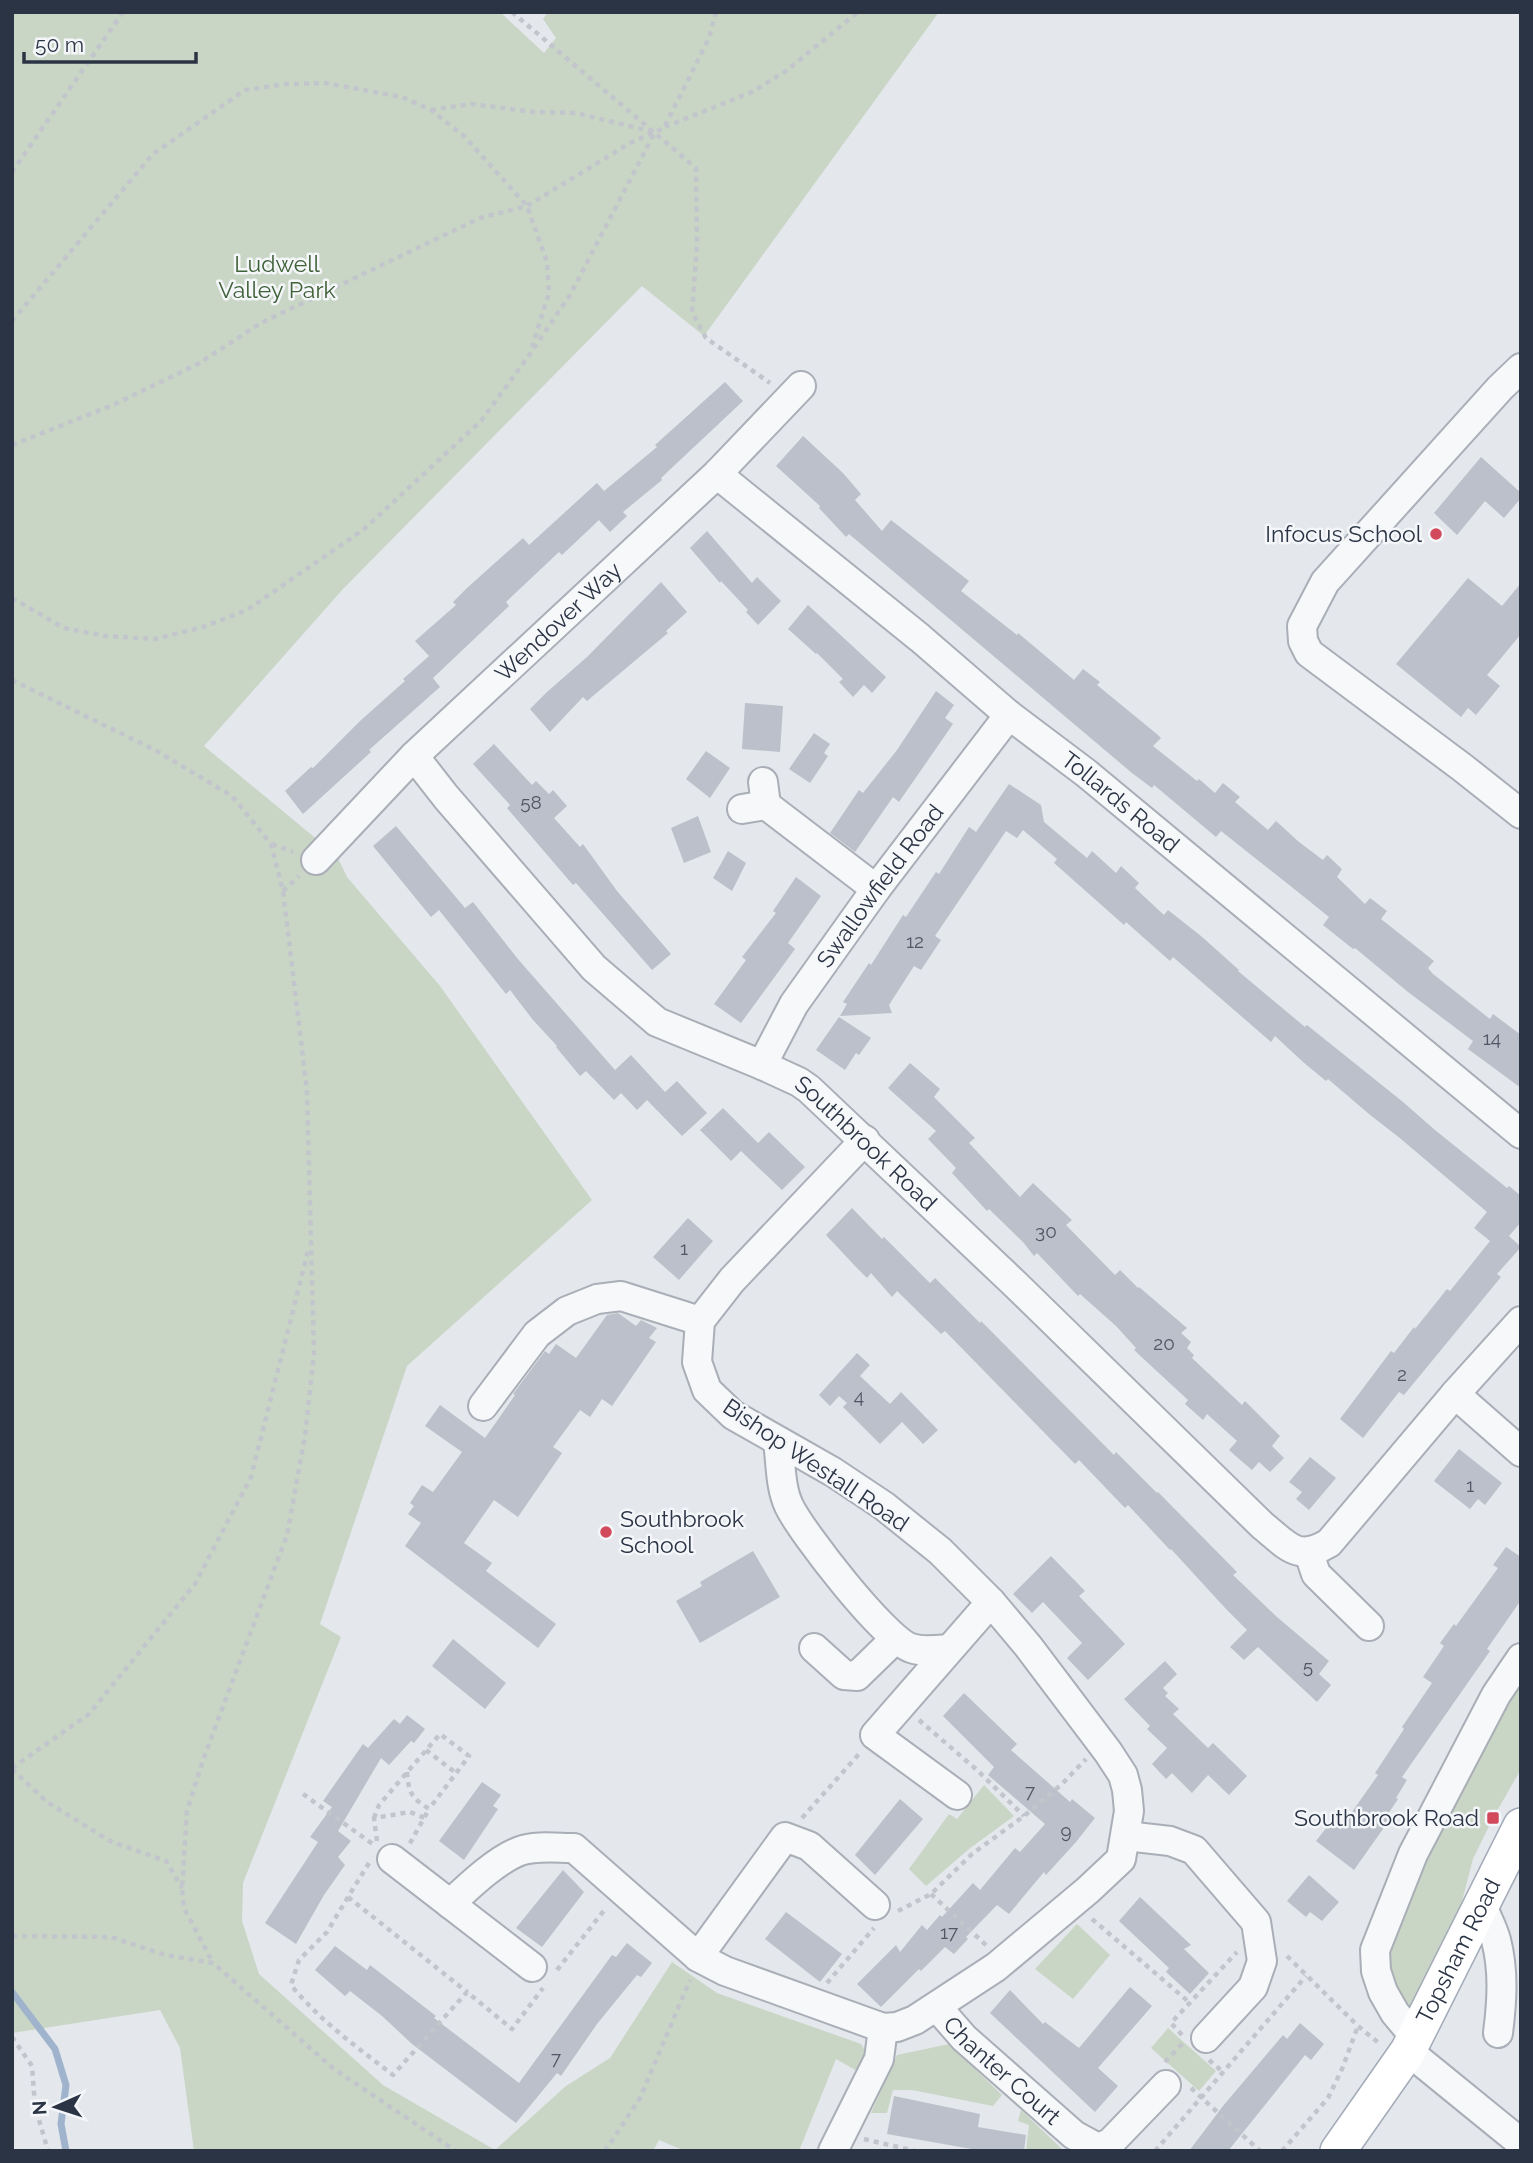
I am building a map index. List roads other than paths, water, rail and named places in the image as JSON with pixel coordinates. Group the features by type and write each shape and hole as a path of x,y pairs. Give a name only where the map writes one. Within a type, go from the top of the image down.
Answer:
{"main road":[{"name":"Topsham Road","path":"1338,2151 1403,2046 1482,1904 1521,1826"}],"street":[{"path":"1521,368 1325,582 1302,626 1303,641 1309,653 1521,814"},
{"name":"Wendover Way","path":"316,860 414,756 718,474 796,392"},
{"name":"Tollards Road","path":"718,474 920,638 1009,715 1086,773 1521,1134"},
{"name":"Swallowfield Road","path":"762,1065 794,1004 876,890 1009,715"},
{"name":"Southbrook Road","path":"414,756 446,797 594,968 657,1022 762,1065 809,1089 1263,1526 1289,1547 1298,1552 1309,1553"},
{"path":"757,799 876,890"},
{"path":"483,1406 537,1334 567,1311 597,1299 621,1296 700,1321 732,1280 865,1140"},
{"name":"Bishop Westall Road","path":"700,1321 697,1362 708,1390 733,1415 833,1472 884,1506 940,1551 991,1602 1028,1646 1101,1743 1123,1775 1127,1790 1129,1811 1121,1859 1003,1961 915,2020 897,2027 884,2028"},
{"path":"1369,1626 1316,1574 1309,1553 1329,1543 1455,1394 1521,1321"},
{"path":"1455,1394 1521,1452"},
{"path":"778,1443 781,1475 788,1504 807,1537 894,1640 911,1648 948,1650"},
{"path":"957,1795 875,1735 991,1602"},
{"path":"814,1648 844,1675 857,1676 894,1640"},
{"name":"Topsham Road","path":"1403,2046 1395,2013 1383,1993 1375,1950 1413,1854 1496,1695 1521,1658"},
{"path":"1126,1836 1170,1841 1194,1850 1256,1922 1262,1961 1253,1987 1196,2039"},
{"path":"691,1953 785,1837 809,1846 883,1913"},
{"path":"450,1904 476,1879 520,1851 553,1847 574,1849 691,1953 725,1971 884,2028 879,2059 838,2142"},
{"path":"389,1857 532,1967"},
{"path":"1482,1904 1496,1938 1502,1978 1503,1998 1497,2033"},
{"name":"Chanter Court","path":"937,2007 964,2038 1074,2135 1098,2148 1110,2143 1170,2077"},
{"path":"1403,2046 1521,2143"}],"waterway":[{"path":"12,1992 55,2049 66,2085 61,2124 66,2151"}],"place":[{"name":"Infocus School","path":"1436,534"},
{"name":"Southbrook School","path":"606,1532"},
{"name":"Southbrook Road","path":"1493,1818"}],"park label":[{"name":"Ludwell Valley Park","path":"277,277"}]}
